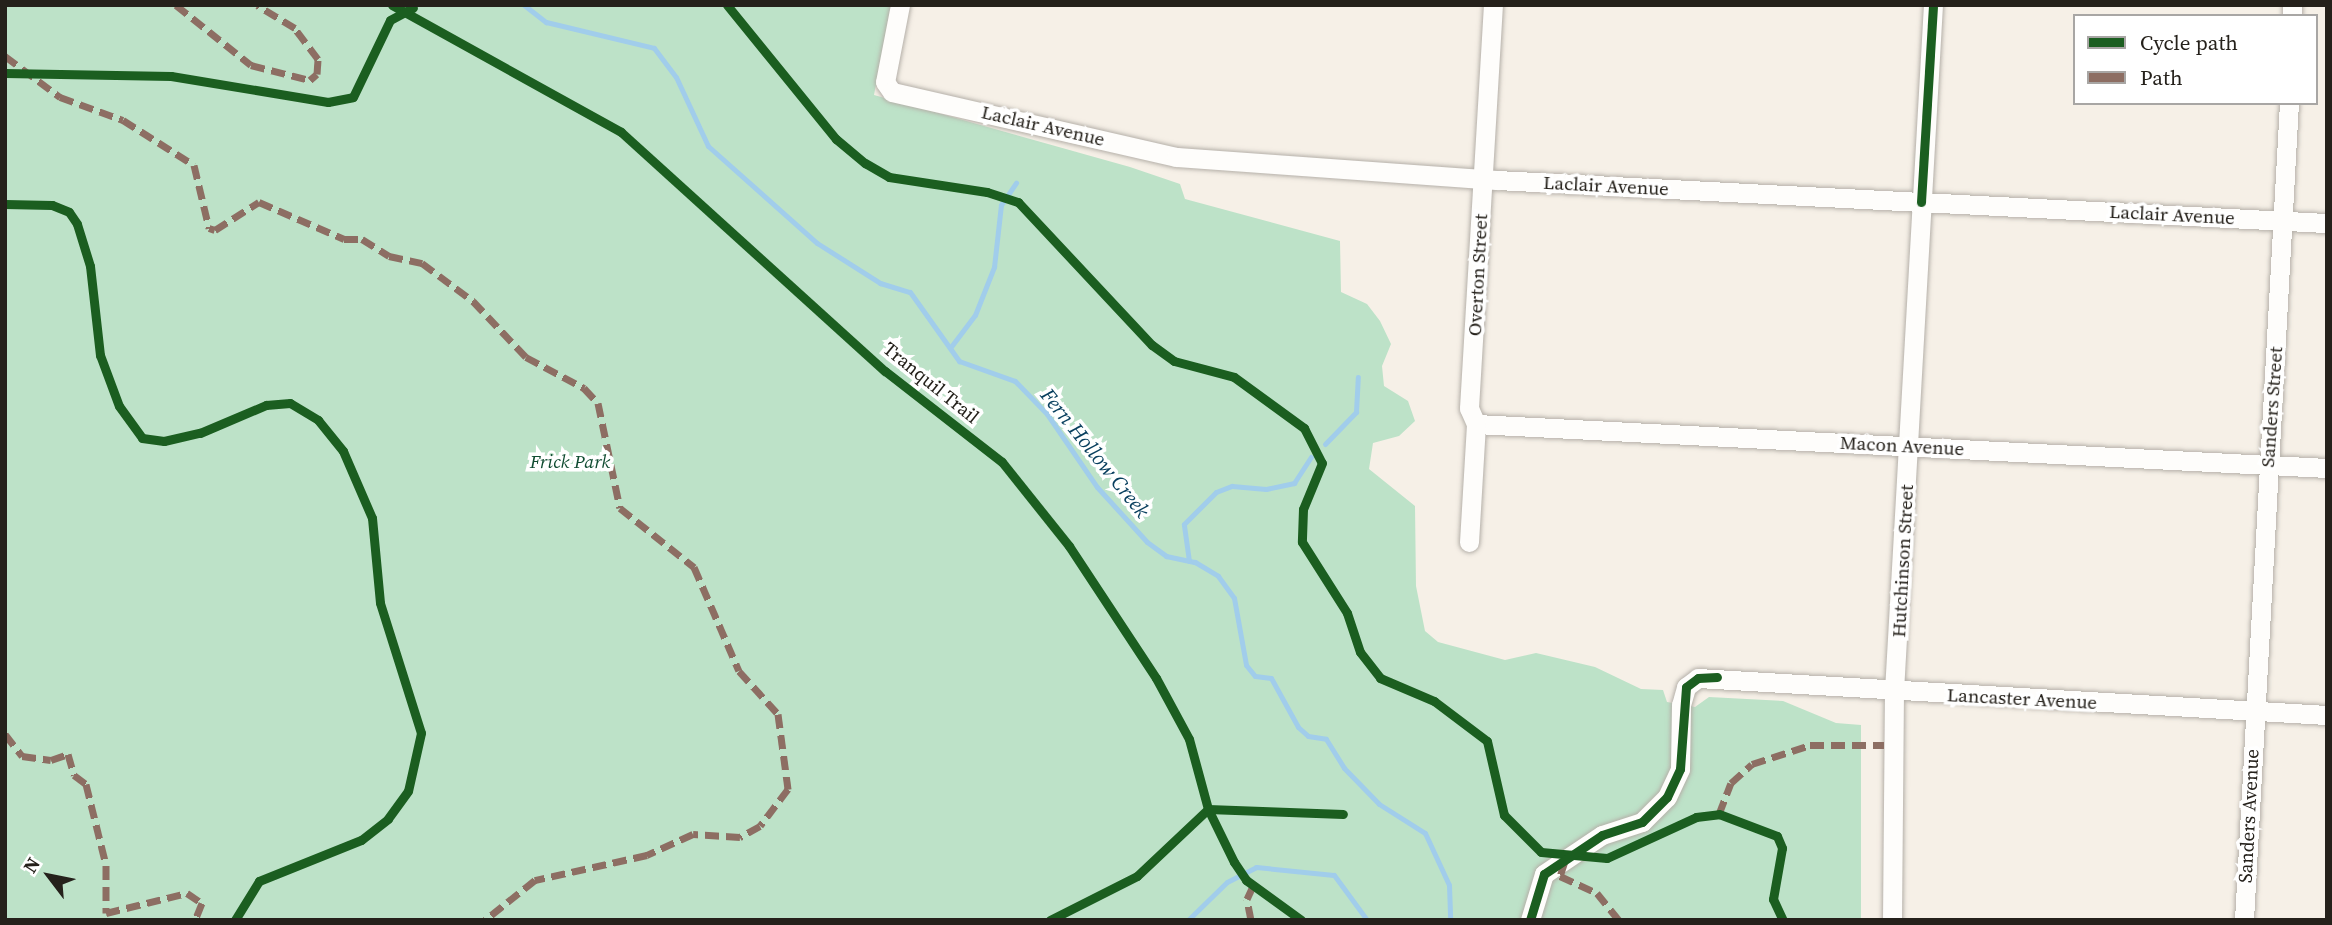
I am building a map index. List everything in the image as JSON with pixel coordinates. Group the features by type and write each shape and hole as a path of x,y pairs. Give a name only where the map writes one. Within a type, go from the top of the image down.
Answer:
{"street":[{"name":"Laclair Avenue","path":"900,5 885,82 892,92 1176,157 1481,179 2327,223"},
{"name":"Overton Street","path":"1469,542 1467,418 1493,5"},
{"name":"Hutchinson Street","path":"1892,920 1894,691 1933,5"},
{"name":"Sanders Street","path":"2253,712 2289,105"},
{"name":"Macon Avenue","path":"1467,418 1909,446 2327,468"},
{"name":"Lancaster Avenue","path":"1530,920 1544,874 1602,835 1642,822 1667,797 1680,769 1686,687 1698,678 1717,677 1894,691 2327,715"},
{"name":"Sanders Avenue","path":"2244,920 2253,712"}],"green space":[{"name":"Frick Park","path":"5,5 891,5 874,95 1130,167 1180,184 1185,199 1340,241 1341,292 1367,304 1380,321 1391,344 1382,366 1384,386 1408,401 1415,421 1399,436 1373,443 1369,469 1415,506 1416,586 1425,631 1438,642 1505,660 1536,653 1595,667 1641,689 1663,690 1667,702 1695,707 1709,697 1783,701 1836,723 1861,725 1861,920 5,920"}],"waterway":[{"name":"Fern Hollow Creek","path":"524,5 546,22 654,48 676,77 708,146 817,243 880,283 910,292 959,361 1015,381 1047,414 1097,487 1147,542 1166,556 1195,562 1218,576 1234,598 1246,665 1255,676 1271,678 1298,727 1308,736 1326,739 1344,768 1379,804 1425,833 1449,885 1450,920"},
{"path":"950,348 975,315 994,267 1001,205 1016,183"},
{"path":"1325,444 1356,412 1358,377"},
{"path":"1189,561 1184,524 1216,492 1232,486 1266,489 1294,483 1311,457"},
{"path":"1188,920 1227,882 1256,867 1334,875 1367,920"}],"marked path":[{"path":"176,5 251,65 310,80 317,74 318,59 295,28 257,5"},
{"path":"5,56 60,97 123,120 194,165 209,228 215,230 259,202 344,239 362,239 389,256 422,263 473,301 526,357 584,388 598,403 620,508 694,567 739,671 778,714 788,789 760,826 740,837 693,834 647,855 535,880 485,920"},
{"path":"5,734 22,756 51,760 68,754 74,775 86,784 106,865 106,913 187,893 202,903 195,920"},
{"path":"1719,814 1731,783 1752,764 1810,745 1884,745"},
{"path":"1565,861 1560,876 1597,893 1619,920"},
{"path":"1251,920 1247,899 1254,884"}],"cycle path":[{"name":"Tranquil Trail","path":"392,5 621,132 885,371 1002,462 1069,546 1156,678 1189,739 1208,809 1234,862 1246,880 1301,920"},
{"path":"727,5 836,139 865,163 889,177 987,192 1018,202 1152,345 1174,361 1234,377 1304,428 1322,463 1303,509 1302,542 1347,613 1360,652 1380,678 1434,701 1487,741 1504,815 1541,852 1607,858 1696,817 1719,814 1777,836 1782,848 1773,899 1783,920"},
{"path":"1921,202 1933,5"},
{"path":"5,73 171,76 328,102 353,97 390,20 413,8"},
{"path":"5,204 52,205 69,212 77,224 90,266 100,355 119,406 142,438 164,441 200,433 266,405 290,403 318,420 343,451 372,518 380,603 421,733 408,791 388,819 361,840 259,881 235,920"},
{"path":"1530,920 1544,874 1602,835 1642,822 1667,797 1680,769 1686,687 1698,678 1717,677"},
{"path":"1050,920 1137,876 1208,809 1343,814"}]}
